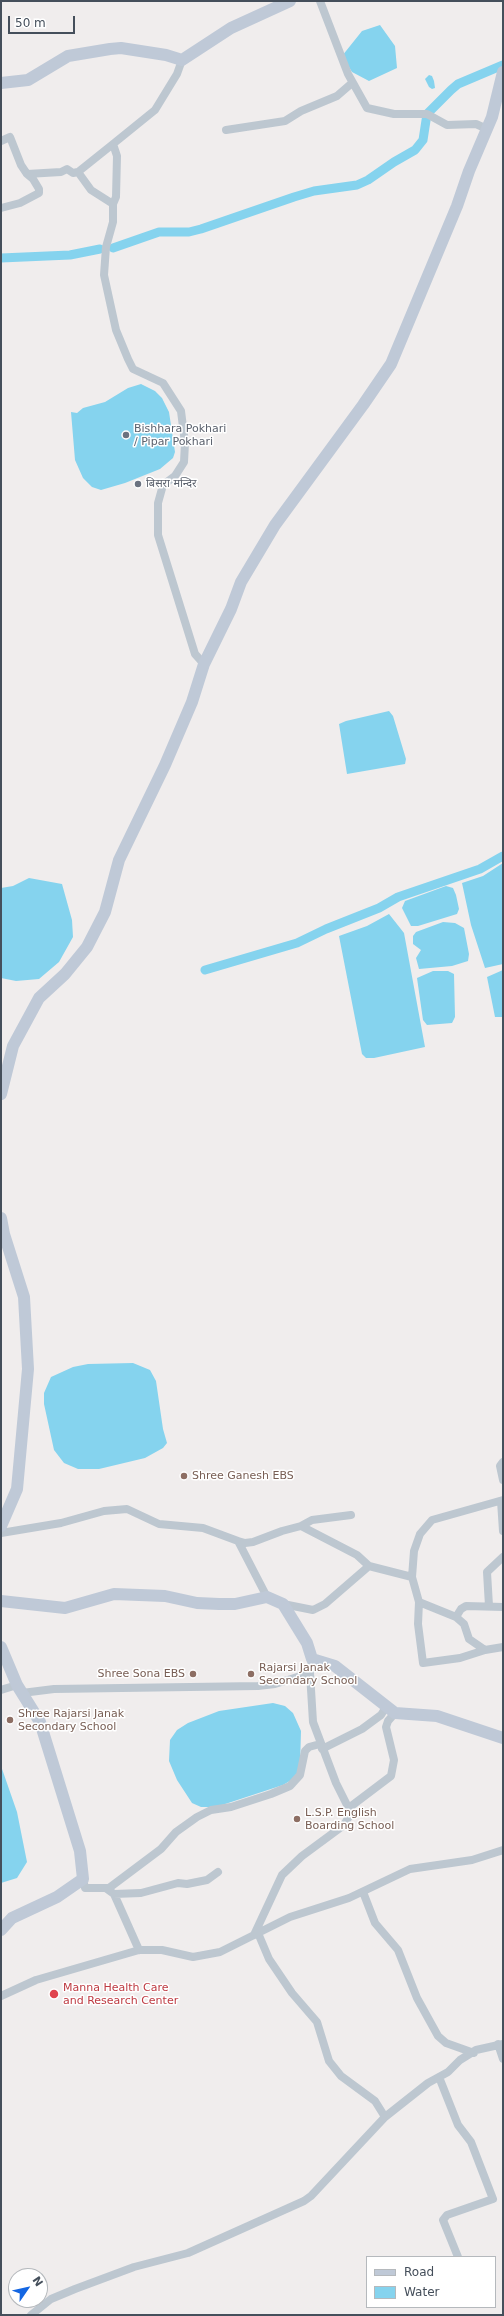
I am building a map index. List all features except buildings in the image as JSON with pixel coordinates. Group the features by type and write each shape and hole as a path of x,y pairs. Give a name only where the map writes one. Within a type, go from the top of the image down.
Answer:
{"main road":[{"path":"1,82 28,80 68,56 110,49 121,48 166,55 182,60 231,28 290,1"},
{"path":"1,1094 13,1046 39,998 65,974 87,947 105,912 119,860 192,702 204,664 231,609 241,582 258,550 391,364 455,213 469,171 487,129 502,75"},
{"path":"1,1218 4,1234 24,1297 28,1369 17,1489 1,1526"},
{"path":"1,1601 65,1608 114,1594 165,1596 197,1603 219,1604 235,1604 267,1597 283,1604 307,1643 312,1659 335,1666 391,1710 437,1716 503,1738"},
{"path":"1,1647 19,1689 40,1722 80,1851 83,1879 57,1897 12,1918 1,1930"}],"street":[{"path":"320,1 352,83 367,108 394,114 427,114 448,124 476,124 487,129"},
{"path":"27,174 61,172 66,169 73,173 78,172 155,110 177,74 182,60"},
{"path":"226,130 285,121 301,111 337,96 352,83"},
{"path":"1,141 10,138 21,165 39,190 39,193 20,202 1,208"},
{"path":"113,144 117,156 116,197 113,204 113,222 106,247 104,275 116,330 133,369 163,383 181,411 185,443 184,462 175,476 164,485 158,502 158,535 195,654 204,664"},
{"path":"78,172 90,190 113,204"},
{"path":"503,1462 500,1466 503,1480"},
{"path":"503,1531 502,1500 432,1520 420,1534 414,1550 412,1577 419,1602 418,1624 423,1663 460,1658 485,1650 503,1648"},
{"path":"1,1533 61,1523 104,1511 127,1509 159,1524 203,1528 244,1543 253,1542 282,1531 301,1526 312,1520 351,1515"},
{"path":"301,1526 357,1555 369,1566 412,1577"},
{"path":"238,1541 267,1597"},
{"path":"489,1606 487,1572 503,1557"},
{"path":"283,1604 313,1610 325,1604 369,1566"},
{"path":"419,1602 456,1617 464,1624 469,1639 485,1650"},
{"path":"456,1617 461,1609 466,1606 503,1607"},
{"path":"255,1935 282,1875 302,1856 344,1825 351,1812 350,1807 336,1783 313,1722 310,1673 312,1659"},
{"path":"1,1690 258,1686 275,1684 310,1673"},
{"path":"111,1891 161,1849 176,1832 197,1817 211,1810 231,1807 290,1786 300,1775 305,1751 309,1746 321,1746 362,1729 381,1715 391,1710"},
{"path":"350,1807 391,1776 394,1760 386,1727 391,1710"},
{"path":"1,1996 36,1980 140,1950 162,1950 193,1957 220,1952 302,1912 333,1904 363,1892 410,1869 472,1860 503,1850"},
{"path":"83,1879 84,1888 141,1892 178,1883 187,1884 207,1880 218,1872"},
{"path":"111,1891 140,1950"},
{"path":"363,1892 375,1923 398,1950 416,1998 438,2036 446,2043 474,2053"},
{"path":"255,1935 292,1993 317,2022 329,2061 341,2076 375,2101 385,2117"},
{"path":"31,2315 51,2299 134,2268 188,2253 304,2201 311,2196 385,2117 428,2083 448,2072 460,2060 482,2048 500,2044 503,2059"},
{"path":"439,2077 458,2125 471,2142 492,2199 447,2215 443,2220 458,2256"}],"water":[{"path":"380,25 395,46 397,68 369,81 352,72 342,56 362,31"},
{"path":"429,75 432,76 434,81 435,88 432,89 429,87 425,79"},
{"path":"141,384 155,391 162,398 169,412 175,452 173,458 160,469 125,483 101,490 92,487 83,478 75,460 71,412 77,413 83,408 105,402 128,388"},
{"path":"389,711 393,716 406,759 405,764 347,774 339,724"},
{"path":"503,863 503,964 485,968 471,925 462,883 483,876"},
{"path":"29,878 62,884 72,920 73,937 59,962 39,979 16,981 1,978 1,888 13,886"},
{"path":"446,886 453,888 456,895 459,909 457,914 418,926 411,926 402,908 405,901"},
{"path":"389,914 404,933 425,1047 374,1058 366,1058 362,1054 339,936 367,926"},
{"path":"443,922 455,923 464,928 469,954 468,961 452,966 419,969 416,958 421,950 413,944 413,936 416,932"},
{"path":"503,970 503,1017 495,1017 487,977"},
{"path":"433,971 448,971 454,974 455,1017 452,1023 427,1025 423,1020 417,978"},
{"path":"133,1363 150,1370 156,1381 163,1429 167,1443 163,1448 145,1458 99,1469 78,1469 64,1463 54,1450 44,1404 44,1393 51,1377 73,1367 88,1364"},
{"path":"273,1703 285,1706 293,1713 301,1731 300,1766 295,1778 283,1785 216,1807 201,1807 192,1803 177,1780 169,1761 170,1740 177,1730 188,1723 219,1711"},
{"path":"1,1766 17,1812 27,1862 17,1878 1,1883"}],"waterway":[{"path":"113,248 159,232 189,232 201,229 314,191 357,185 368,180 415,150 423,140 427,114 458,84 503,65"},
{"path":"1,258 70,255 100,249"},
{"path":"205,970 297,943 326,929 379,908 398,897 480,869 503,856"}],"place":[{"name":"Bishhara Pokhari / Pipar Pokhari","path":"126,435"},
{"name":"बिसरा मन्दिर","path":"138,484"},
{"name":"Shree Ganesh EBS","path":"184,1476"},
{"name":"Shree Sona EBS","path":"193,1674"},
{"name":"Rajarsi Janak Secondary School","path":"251,1674"},
{"name":"Shree Rajarsi Janak Secondary School","path":"10,1720"},
{"name":"L.S.P. English Boarding School","path":"297,1819"},
{"name":"Manna Health Care and Research Center","path":"54,1994"}]}
